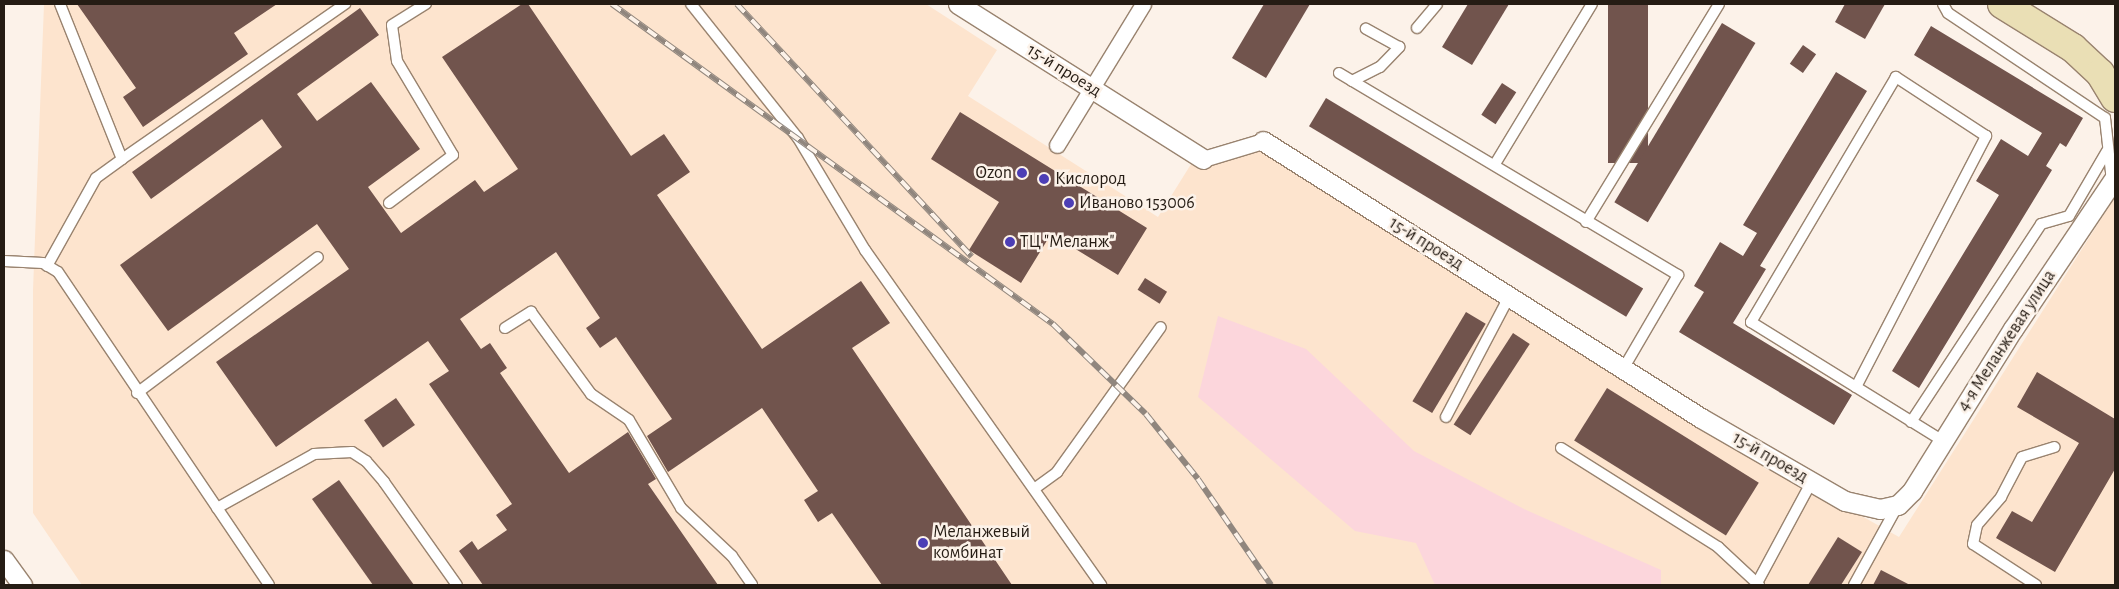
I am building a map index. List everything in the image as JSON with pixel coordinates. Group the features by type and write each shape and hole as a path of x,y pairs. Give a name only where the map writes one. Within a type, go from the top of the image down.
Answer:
{"main road":[{"path":"2002,4 2073,48 2100,73 2115,98"}],"street":[{"name":"15-й проезд","path":"958,4 1203,159 1263,141 1624,369 1845,500 1880,509 1898,505"},
{"path":"1058,145 1143,4"},
{"name":"4-я Меланжевая улица","path":"1898,505 1943,441 2114,180"},
{"path":"4,560 22,585"}],"lane":[{"path":"60,4 122,159"},
{"path":"47,266 96,178 346,4"},
{"path":"389,203 453,155 397,61 392,25 426,4"},
{"path":"691,4 798,138 865,250 1101,585"},
{"path":"1417,28 1437,4"},
{"path":"1495,164 1592,4"},
{"path":"1586,222 1719,4"},
{"path":"1943,4 1948,13 2105,118 2107,151 2114,180"},
{"path":"1352,81 1380,67 1399,47 1366,28"},
{"path":"1339,73 1495,164 1586,222 1678,275 1624,369"},
{"path":"1856,387 1986,136 1896,77 1751,322 1943,441"},
{"path":"1911,422 2041,224 2069,216 2107,151"},
{"path":"136,393 318,257"},
{"path":"4,261 47,266 58,272 136,393 269,585"},
{"path":"1446,417 1509,297"},
{"path":"505,328 531,312 591,394 629,420 681,508 732,556 752,585"},
{"path":"1034,490 1057,472 1161,327"},
{"path":"2036,585 1973,544 1977,525 2002,497 2022,458 2055,447"},
{"path":"1561,448 1718,547 1757,585 1812,481"},
{"path":"217,508 314,454 352,452 366,461 384,482 457,585"},
{"path":"1854,585 1898,505"}],"shaded area":[{"path":"44,4 926,4 997,50 968,96 1158,217 1193,161 1262,148 1698,424 1899,537 2115,197 2115,585 82,585 33,513 33,290"},
{"path":"1218,316 1306,349 1414,451 1524,509 1661,570 1661,585 1435,585 1416,543 1355,531 1198,397"}],"building":[{"path":"77,4 277,4 234,33 248,54 143,127 123,97 136,88"},
{"path":"522,4 528,4 631,156 664,134 690,172 657,195 762,349 861,281 890,323 852,348 1012,585 882,585 832,513 818,522 804,500 818,491 762,408 668,472 647,436 672,419 616,337 600,348 586,328 600,318 556,252 460,319 481,349 490,343 507,368 500,373 569,473 628,432 656,479 648,484 718,585 483,585 459,551 472,541 478,550 507,530 496,515 512,504 429,384 449,371 428,341 276,447 216,362 349,269 317,224 168,331 120,265 282,147 262,119 151,199 132,172 360,8 379,35 297,94 317,121 371,82 420,149 368,187 401,233 475,180 484,192 518,169 442,57"},
{"path":"1264,4 1310,4 1266,78 1232,58"},
{"path":"1468,4 1509,4 1472,65 1442,47"},
{"path":"1608,4 1648,4 1648,163 1608,163"},
{"path":"1845,4 1885,4 1865,39 1835,22"},
{"path":"1722,23 1755,43 1648,222 1614,202"},
{"path":"1931,26 2083,118 2066,147 2060,143 2046,166 2052,170 1919,388 1892,371 1999,195 1976,181 2001,139 2028,156 2042,133 1914,55"},
{"path":"1803,45 1816,54 1803,73 1790,64"},
{"path":"1836,72 1867,91 1760,266 1766,269 1733,323 1852,395 1834,425 1679,332 1704,292 1694,286 1720,242 1743,256 1757,233 1743,225"},
{"path":"1502,83 1516,92 1496,124 1481,115"},
{"path":"1326,98 1643,289 1626,317 1309,126"},
{"path":"960,112 1147,228 1118,275 1051,234 1021,283 969,250 999,202 931,159"},
{"path":"1145,278 1167,292 1160,304 1138,290"},
{"path":"1466,312 1486,324 1432,413 1412,401"},
{"path":"1513,333 1530,344 1470,435 1454,424"},
{"path":"2037,372 2115,419 2115,469 2055,572 1996,538 2012,511 2032,522 2079,443 2017,407"},
{"path":"1607,388 1759,483 1726,535 1574,441"},
{"path":"396,398 415,425 383,447 364,420"},
{"path":"339,480 414,585 373,585 312,499"},
{"path":"1838,537 1862,552 1841,585 1808,585"},
{"path":"1881,570 1910,585 1873,585"}],"railway":[{"path":"612,4 1053,324 1146,414 1198,479 1271,585"},
{"path":"737,4 972,257"}],"place":[{"name":"Ozon","path":"1022,173"},
{"name":"Кислород","path":"1044,179"},
{"name":"Иваново 153006","path":"1069,203"},
{"name":"ТЦ \"Меланж\"","path":"1010,242"},
{"name":"Меланжевый комбинат","path":"923,543"}]}
